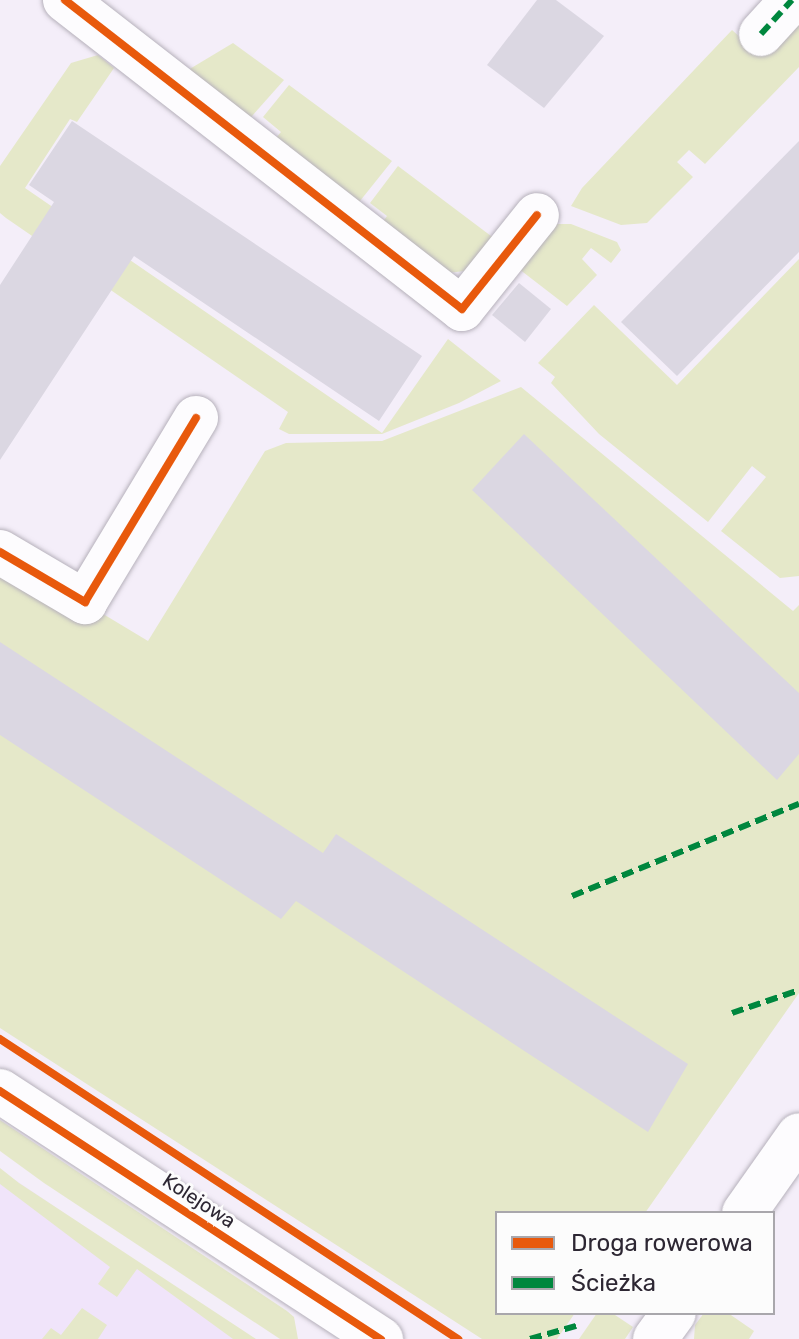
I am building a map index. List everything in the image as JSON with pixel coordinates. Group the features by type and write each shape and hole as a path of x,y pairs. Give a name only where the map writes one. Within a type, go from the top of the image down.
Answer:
{"street":[{"path":"65,0 462,309 537,215"},
{"path":"761,34 792,0"},
{"path":"0,552 85,602 196,418"},
{"name":"Kolejowa","path":"0,1091 381,1339"},
{"path":"745,1211 799,1135"},
{"path":"655,1339 673,1315"}],"shaded area":[{"path":"0,1170 45,1200 246,1339 0,1339"}],"green space":[{"path":"799,11 799,67 705,164 689,150 677,162 693,177 647,223 621,225 571,206 582,188 732,30 759,54"},
{"path":"233,43 284,80 245,124 183,73"},
{"path":"98,55 114,68 77,122 70,119 25,188 382,433 448,339 501,381 459,403 382,434 289,434 279,429 288,412 6,218 0,213 0,166 71,63"},
{"path":"289,85 392,161 352,211 270,145 281,132 263,117"},
{"path":"398,166 499,242 473,270 448,273 376,231 387,216 370,203"},
{"path":"555,224 571,224 617,242 621,250 611,263 591,248 582,259 597,275 567,306 519,269"},
{"path":"799,259 799,576 780,578 721,531 766,477 752,466 708,522 599,434 551,383 555,377 538,363 594,305 677,385"},
{"path":"521,387 793,611 799,605 799,993 646,1211 495,1211 495,1315 574,1315 557,1339 482,1339 0,1028 0,552 148,641 265,451 286,443 382,441"},
{"path":"0,1120 287,1311 294,1317 298,1339 280,1339 0,1151"},
{"path":"0,1168 256,1339 233,1339 137,1269 117,1297 98,1284 110,1267 0,1184"},
{"path":"82,1308 107,1325 98,1339 42,1339 51,1328 61,1335"},
{"path":"596,1315 615,1315 633,1327 625,1339 579,1339"},
{"path":"702,1315 731,1315 754,1331 749,1339 694,1339 695,1325"}],"building":[{"path":"537,0 556,0 604,36 544,108 487,65"},
{"path":"72,121 422,356 379,421 134,256 0,460 0,285 54,202 29,185"},
{"path":"799,141 799,252 677,376 621,322"},
{"path":"519,283 551,309 525,342 492,315"},
{"path":"524,434 799,693 799,754 777,780 472,490"},
{"path":"0,642 323,853 336,834 688,1064 648,1132 296,901 281,919 0,735"}],"marked path":[{"path":"761,34 792,0"},
{"path":"572,896 799,804"},
{"path":"732,1013 799,990"},
{"path":"530,1339 576,1326"}],"cycle path":[{"path":"65,0 462,309 537,215"},
{"path":"0,552 85,602 196,418"},
{"path":"0,1039 458,1339"},
{"path":"0,1091 381,1339"}]}
